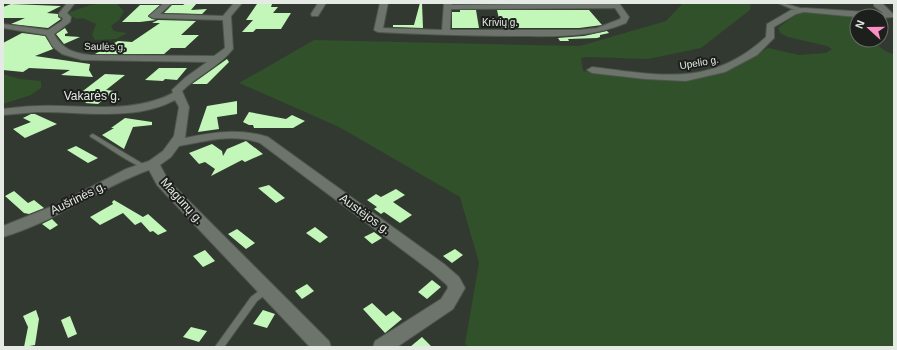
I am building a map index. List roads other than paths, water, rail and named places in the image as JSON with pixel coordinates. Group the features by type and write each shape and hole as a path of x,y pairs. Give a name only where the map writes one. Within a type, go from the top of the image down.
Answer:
{"street":[{"path":"3,26 49,33 66,22 67,17 63,16 63,13 71,3"},
{"path":"168,3 152,16 227,18"},
{"path":"149,165 167,154 180,136 184,107 177,90 183,83 218,59 229,49 227,16 238,3"},
{"path":"315,14 322,3"},
{"name":"Krivių g.","path":"384,4 378,30 446,33 590,33 603,30 623,21 625,17 616,5"},
{"path":"446,33 448,5 616,5"},
{"name":"Upelio g.","path":"592,70 645,76 686,78 722,70 754,54 770,38 770,26 794,12 804,10 849,14"},
{"name":"Saulės g.","path":"49,33 54,44 70,55 78,57 218,59"},
{"name":"Vakarės g.","path":"3,112 36,109 119,110 138,108 163,102 178,94"},
{"name":"Austėjos g.","path":"175,143 221,134 252,134 264,140 438,268 453,281 457,288 447,304 382,347"},
{"name":"Aušrinės g.","path":"3,232 64,207 132,172 149,165"},
{"name":"Magūnų g.","path":"149,165 162,182 322,347"}],"lane":[{"path":"780,3 804,10"},
{"path":"93,136 116,148 128,158 149,165"},
{"path":"219,347 254,299 267,290"}]}
